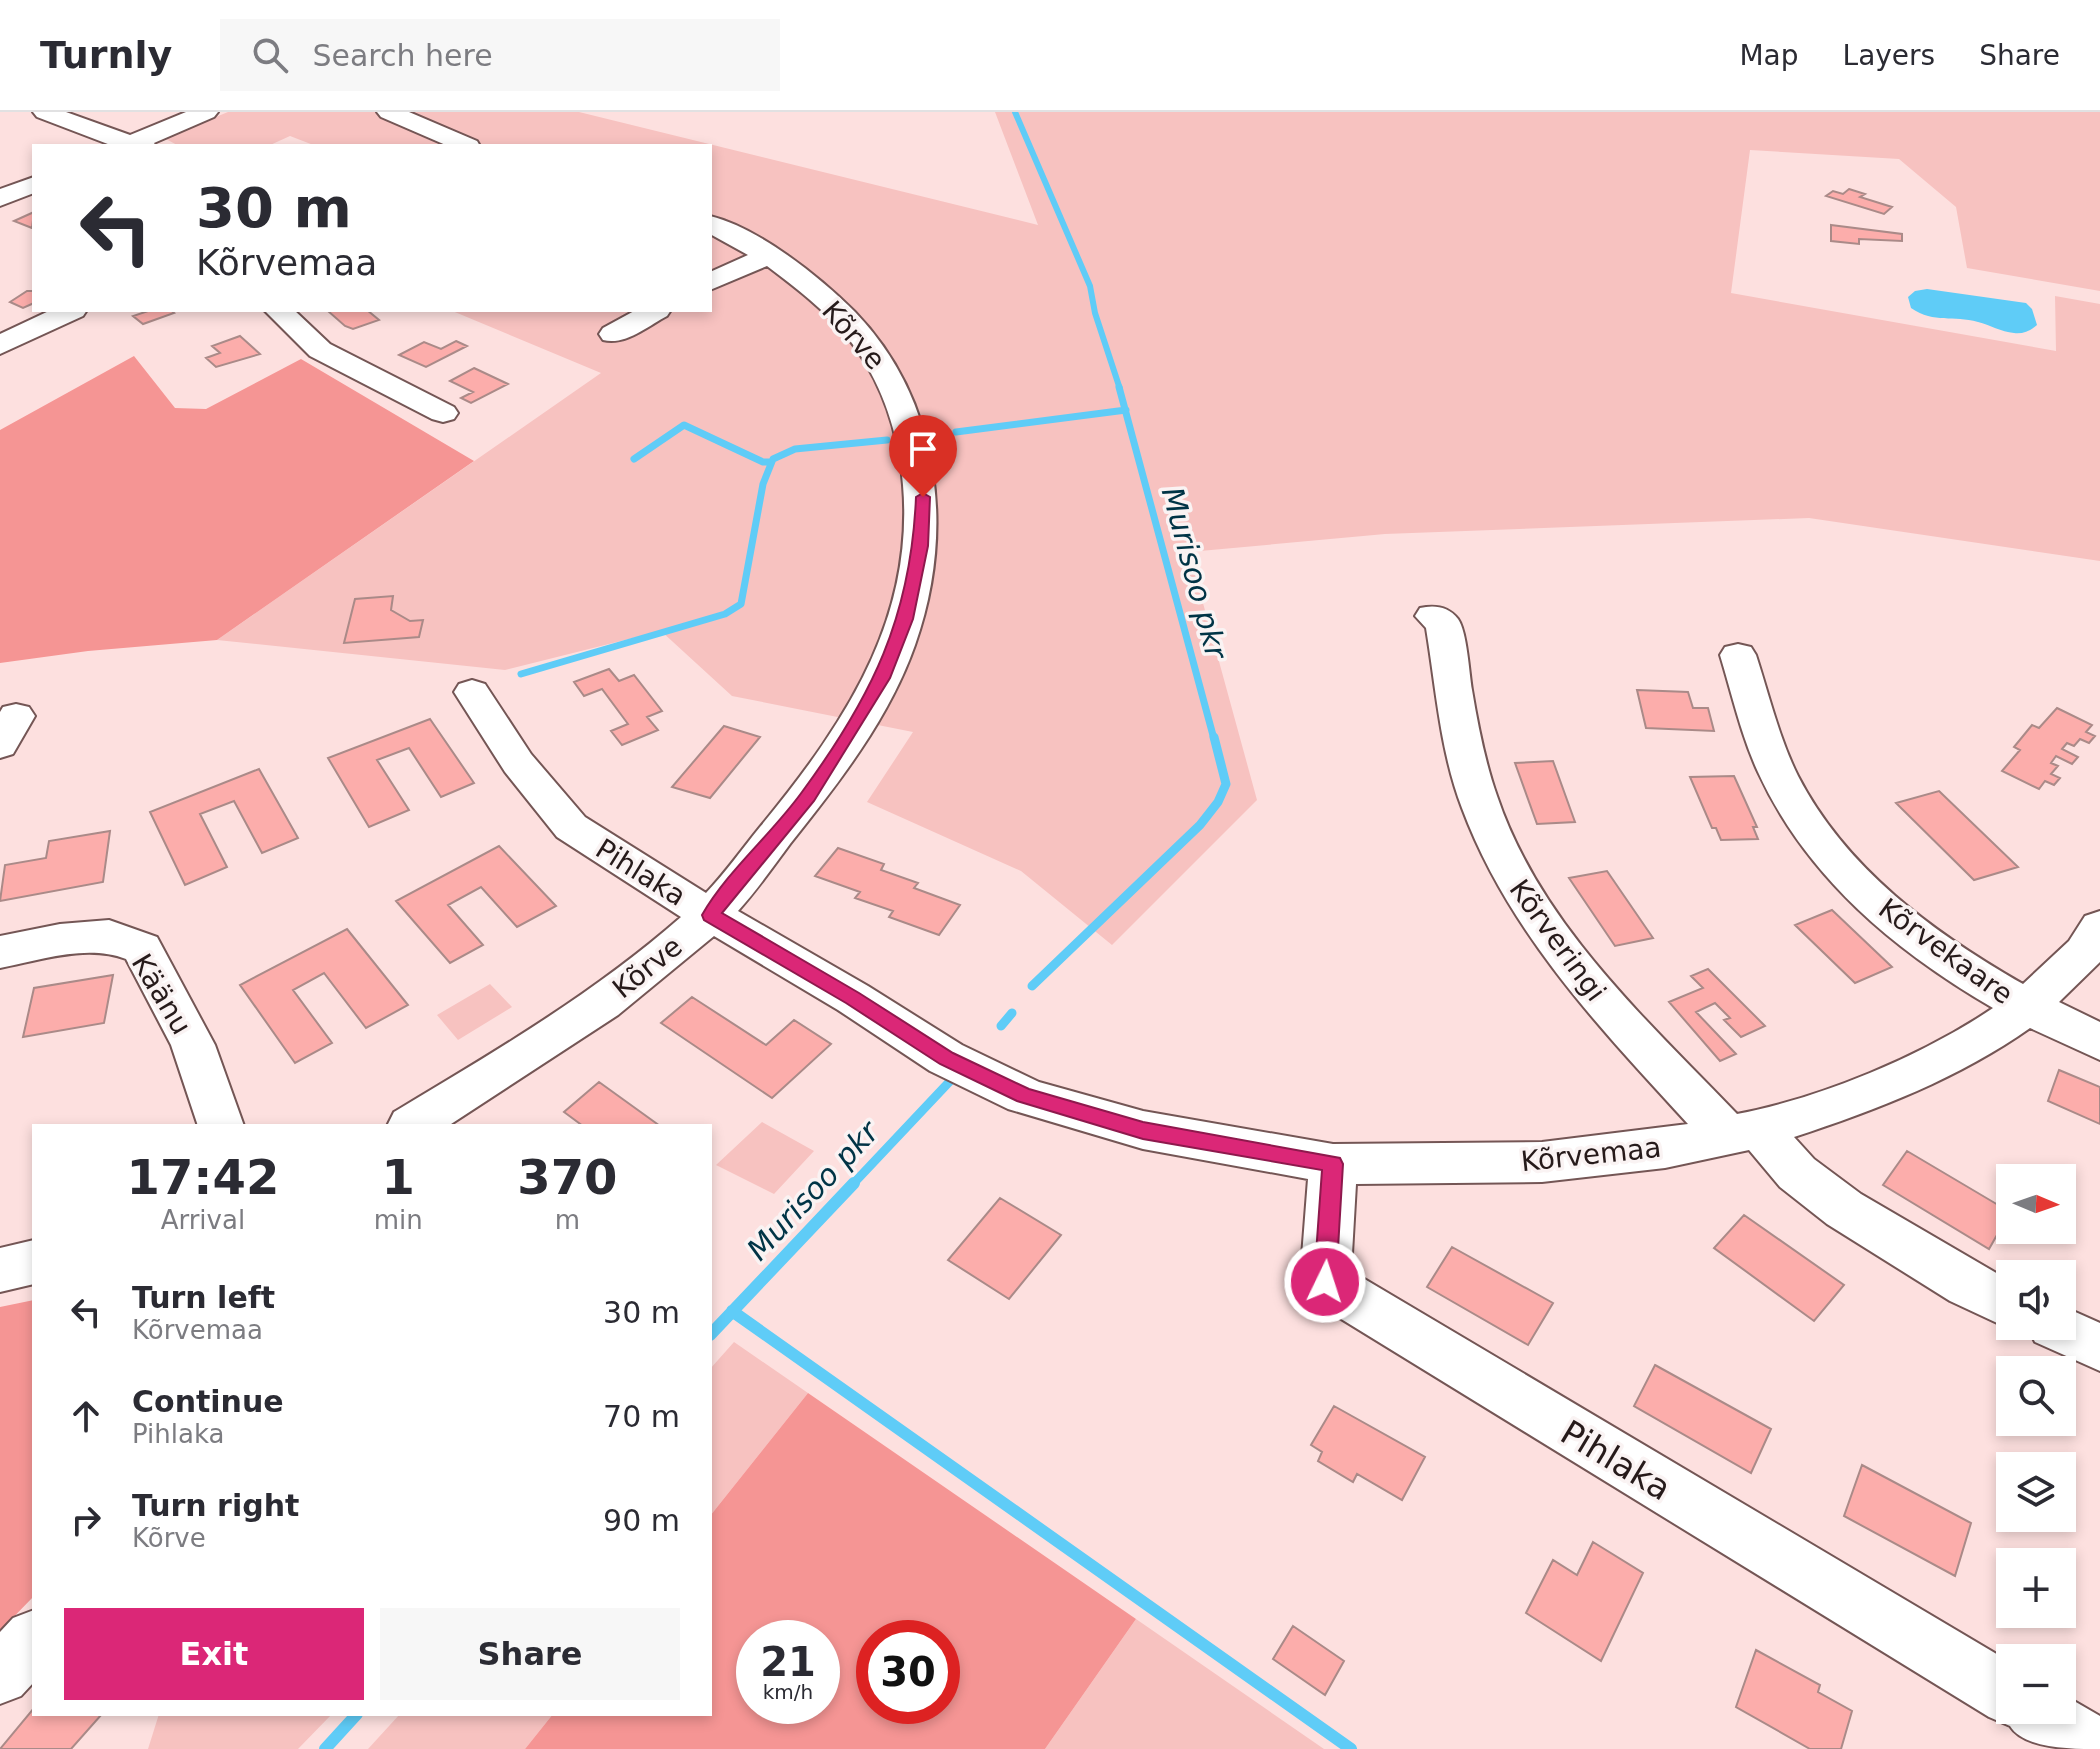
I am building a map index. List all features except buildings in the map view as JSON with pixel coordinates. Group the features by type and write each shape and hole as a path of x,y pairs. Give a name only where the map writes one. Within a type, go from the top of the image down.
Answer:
{"street":[{"path":"45,112 130,144"},
{"path":"135,144 206,112"},
{"path":"389,112 463,144"},
{"path":"0,198 32,185"},
{"name":"Kõrve","path":"413,1124 588,1015 711,915 808,796 882,678 906,619 921,546 923,497 916,447 904,405 887,370 866,339 769,255 712,225"},
{"path":"712,281 769,255"},
{"path":"0,345 69,312"},
{"path":"280,312 320,350 443,413"},
{"path":"613,334 653,312"},
{"name":"Kõrveringi","path":"1432,616 1443,623 1467,755 1481,806 1513,880 1622,1025 1744,1132 1844,1209 1996,1299"},
{"name":"Kõrvekaare","path":"1738,655 1779,776 1827,850 1863,890 1910,931 2025,1008 2100,1042"},
{"name":"Pihlaka","path":"472,692 518,763 571,827 946,1058 1024,1096"},
{"name":"Kõrvemaa","path":"1024,1096 1143,1130 1333,1164 1542,1162 1665,1148 1744,1132 1860,1097 1981,1039 2025,1008 2084,952 2100,927"},
{"name":"Käänu","path":"0,952 60,940 109,936 142,948 193,1045 220,1124"},
{"name":"Pihlaka","path":"1333,1164 1325,1282 1996,1688"},
{"path":"0,1270 32,1262"},
{"path":"2076,1337 2100,1348"},
{"path":"0,1675 32,1641"},
{"path":"2056,1724 2098,1749"}],"shaded area":[{"path":"228,112 579,112 709,144 311,144 290,136 272,144 175,144 164,138"},
{"path":"995,112 2100,112 2100,291 1967,268 1956,207 1899,159 1750,150 1731,293 2056,351 2055,296 2100,304 2100,561 1809,518 1385,534 1189,552 1257,800 1112,945 1021,871 867,802 913,732 732,696 661,631 505,670 217,640 601,373 455,312 712,312 712,145 1038,225"},
{"path":"134,356 175,408 206,409 301,359 474,461 217,640 88,651 0,663 0,430"},
{"path":"490,984 512,1007 458,1040 437,1015"},
{"path":"762,1122 814,1151 774,1194 716,1165"},
{"path":"32,1300 32,1598 0,1631 0,1307"},
{"path":"734,1342 808,1393 712,1513 712,1367"},
{"path":"808,1393 1136,1619 1045,1749 525,1749 551,1716 712,1716 712,1513"},
{"path":"1136,1619 1324,1749 1045,1749"},
{"path":"158,1716 330,1716 298,1749 148,1749"},
{"path":"398,1716 551,1716 525,1749 368,1749"}],"water":[{"path":"1927,289 2026,303 2032,309 2037,325 2026,332 2014,333 1969,320 1928,316 1911,308 1908,297 1915,291"}],"waterway":[{"name":"Murisoo pkr","path":"1015,112 1090,286 1095,313 1120,389"},
{"name":"Murisoo pkr","path":"1119,387 1125,410"},
{"path":"956,432 1125,410"},
{"name":"Murisoo pkr","path":"1125,410 1214,739"},
{"path":"634,459 684,425 763,462 771,462"},
{"path":"521,674 725,614 741,604 763,484 773,459 795,449 887,440"},
{"name":"Murisoo pkr","path":"1032,986 1200,825 1218,802 1226,784 1214,737"},
{"name":"Murisoo pkr","path":"1001,1026 1012,1013"},
{"name":"Murisoo pkr","path":"852,1185 951,1080"},
{"name":"Murisoo pkr","path":"732,1311 854,1183"},
{"name":"Murisoo pkr","path":"712,1333 732,1311"},
{"path":"732,1311 1351,1749"},
{"name":"Murisoo pkr","path":"325,1749 355,1716"}],"route":[{"path":"923,497 921,546 906,619 882,678 808,796 711,915 853,998 946,1058 1024,1096 1143,1130 1333,1164 1325,1282"}]}
